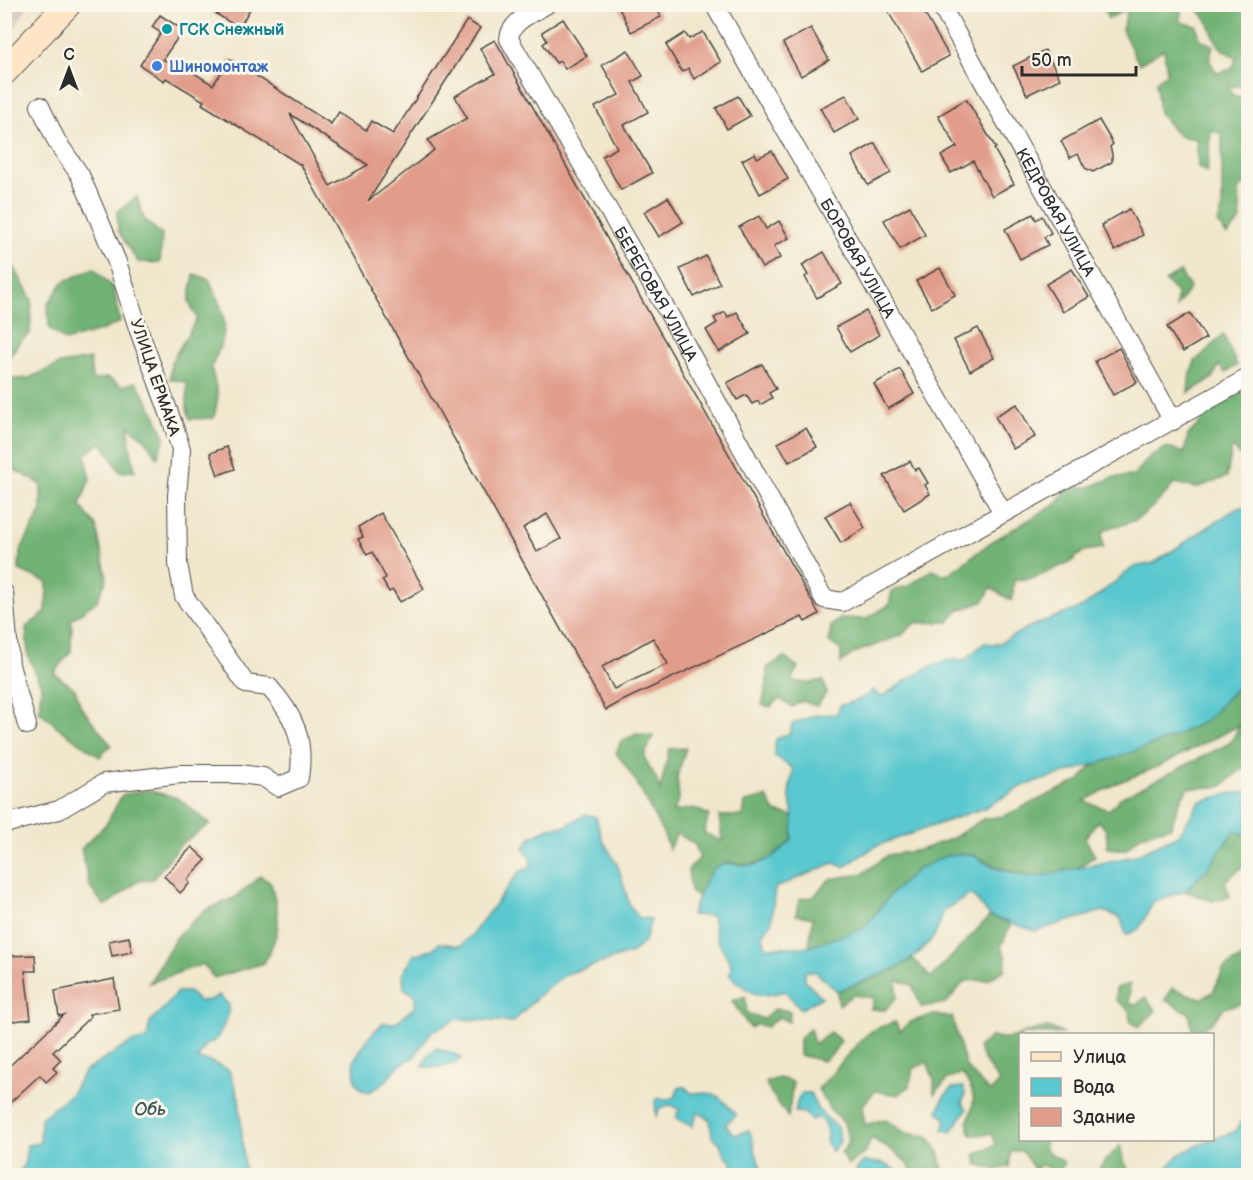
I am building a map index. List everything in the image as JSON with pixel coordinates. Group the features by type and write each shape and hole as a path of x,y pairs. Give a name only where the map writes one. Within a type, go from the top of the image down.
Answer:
{"street":[{"path":"4,72 68,4"},
{"name":"БЕРЕГОВАЯ УЛИЦА","path":"547,4 513,26 509,32 509,39 669,315 824,599 843,602 1003,513"},
{"name":"БОРОВАЯ УЛИЦА","path":"714,4 1003,513"},
{"name":"КЕДРОВАЯ УЛИЦА","path":"940,4 1173,421"},
{"name":"УЛИЦА ЕРМАКА","path":"4,824 59,810 104,783 180,774 240,774 263,777 278,787 299,778 302,763 297,728 286,706 269,687 246,684 184,596 178,564 177,496 181,449 117,262 80,175 57,142 40,106"},
{"path":"1003,513 1248,378"},
{"path":"4,593 10,665 27,725"}],"shaded area":[{"path":"5,4 29,5 15,27 5,27"}],"green space":[{"path":"1103,5 1181,5 1181,22 1197,26 1200,39 1213,45 1209,60 1217,73 1232,69 1236,58 1220,46 1204,16 1194,5 1248,5 1248,88 1246,85 1229,87 1232,95 1248,98 1248,182 1239,188 1241,220 1227,235 1218,224 1222,207 1222,134 1211,130 1207,173 1198,167 1196,139 1179,136 1159,113 1156,81 1167,73 1164,49 1139,64 1122,30 1128,8 1108,19"},
{"path":"137,197 144,219 162,235 160,263 138,262 118,231 117,212"},
{"path":"4,264 13,265 32,300 30,334 20,341 5,360"},
{"path":"94,268 114,289 120,322 103,330 65,341 49,328 48,304 63,282"},
{"path":"1180,272 1190,288 1176,307 1177,293 1165,281"},
{"path":"194,274 209,279 223,313 222,342 211,367 218,396 214,418 190,419 187,408 187,383 170,379 171,362 197,319 189,301"},
{"path":"1223,334 1237,365 1225,373 1219,365 1213,378 1188,393 1189,379 1195,361"},
{"path":"90,359 92,380 108,378 122,386 136,382 152,408 165,437 157,458 145,439 129,426 135,471 120,472 102,442 86,454 90,479 80,505 96,526 107,578 97,601 72,619 71,651 54,673 75,689 81,707 111,745 100,757 39,711 41,685 28,656 26,627 46,612 47,582 19,570 20,551 41,512 41,484 4,464 12,436 5,433 5,380 29,378 60,364"},
{"path":"1248,392 1248,457 1244,459 1232,447 1227,477 1196,488 1175,483 1154,506 1141,516 1128,523 1113,526 1102,533 1103,548 1084,551 1072,561 1035,578 1014,580 1012,601 991,588 983,602 957,611 949,622 915,623 902,635 854,653 841,663 841,650 829,642 831,626 841,618 866,619 889,605 892,591 908,586 932,570 947,575 994,540 1058,503 1067,487 1089,487 1115,477 1134,476 1150,456 1167,447 1184,453 1188,435 1210,412 1231,393"},
{"path":"784,657 798,667 791,681 809,683 823,680 827,692 817,706 802,701 792,707 780,699 770,707 762,705 767,685 767,668"},
{"path":"1248,676 1248,764 1221,787 1188,788 1179,802 1171,827 1142,835 1125,850 1108,848 1106,830 1098,821 1085,838 1095,856 1074,870 1044,876 1007,870 971,854 892,893 864,928 809,947 813,918 796,915 799,899 813,897 830,879 862,874 888,855 920,850 953,838 983,819 1004,816 1080,780 1093,765 1171,738 1205,721","holes":["1240,725 1230,743 1120,798 1109,810 1084,801"]},
{"path":"637,734 653,736 644,757 656,778 660,791 669,749 686,748 677,777 679,799 673,812 694,808 709,815 704,833 722,841 719,816 743,816 745,802 767,797 775,812 793,816 792,840 772,858 751,865 727,862 713,870 698,896 691,893 688,870 700,858 695,845 677,833 669,849 639,787 616,753 621,741"},
{"path":"147,790 178,798 210,824 180,845 153,879 139,881 105,906 90,888 81,849 107,823 122,795"},
{"path":"1234,831 1248,835 1248,863 1225,881 1230,897 1212,901 1185,891 1208,868"},
{"path":"260,876 271,883 278,916 277,932 264,963 214,978 203,964 149,983 177,936 204,911 236,897"},
{"path":"990,916 1011,924 1001,947 1006,958 1005,970 987,980 965,981 946,1003 921,1007 912,985 897,980 897,997 885,1010 871,1009 874,998 853,995 839,1005 837,991 887,973 913,958 931,978"},
{"path":"1248,954 1248,1002 1224,1008 1211,1024 1193,1033 1189,1013 1165,1000 1172,988 1201,999 1213,992 1224,968"},
{"path":"1130,984 1129,1003 1138,1004 1145,997 1156,1011 1138,1027 1130,1021 1129,1010 1116,1000 1116,988"},
{"path":"745,996 747,1013 763,1019 774,1009 790,1011 789,1022 778,1017 767,1027 757,1024 750,1028 732,1001"},
{"path":"933,1015 952,1017 966,1067 990,1092 1000,1082 978,1048 990,1037 1008,1038 1019,1035 1019,1141 1045,1141 1045,1150 1064,1162 1059,1174 1040,1164 1036,1172 1022,1151 1011,1151 1009,1167 995,1170 977,1164 975,1154 996,1145 992,1134 971,1135 967,1122 973,1102 970,1085 962,1074 948,1079 934,1094 934,1080 927,1062 913,1069 909,1087 898,1095 875,1091 862,1106 865,1125 884,1119 906,1133 927,1136 939,1152 944,1175 914,1175 902,1158 871,1138 866,1152 848,1165 841,1153 849,1142 844,1123 829,1108 818,1089 855,1046 872,1031 895,1022 900,1031 910,1022"},
{"path":"810,1028 814,1044 830,1032 841,1041 833,1053 823,1061 799,1055 799,1039"},
{"path":"1045,1028 1062,1033 1026,1033"},
{"path":"779,1078 793,1082 788,1117 766,1082"},
{"path":"1121,1145 1130,1176 1094,1175 1106,1160"}],"water":[{"path":"1247,487 1248,676 1205,721 1171,738 1115,758 1023,786 984,808 876,846 844,867 833,863 775,888 771,924 762,934 766,947 809,947 864,928 892,893 918,869 947,855 971,854 993,867 1021,876 1042,876 1133,856 1179,835 1199,802 1228,794 1248,791 1248,835 1234,831 1208,868 1185,891 1154,901 1139,929 1126,935 1120,917 1103,911 1035,931 990,916 971,894 944,910 936,933 925,947 914,957 890,971 837,991 816,972 805,971 805,980 822,997 801,1009 785,991 767,995 755,994 730,976 731,964 717,939 712,916 691,915 704,884 714,869 723,864 749,866 760,863 792,840 793,816 789,793 793,769 774,755 776,739 790,733 792,724 816,715 836,714 841,705 858,700 873,690 881,697 932,666 954,660 965,660 984,643 998,644 1031,626 1083,607 1134,567 1154,563 1234,510 1247,505"},
{"path":"586,814 596,817 602,839 618,866 630,906 639,918 651,919 645,941 632,953 566,974 539,995 513,1022 457,1019 431,1032 414,1057 398,1066 387,1080 370,1092 362,1090 355,1081 354,1060 369,1037 383,1023 395,1023 415,1007 415,995 404,988 403,973 414,955 433,949 439,943 460,946 471,936 519,872 531,867 530,857 524,848 531,837 549,828 566,826"},
{"name":"Обь","path":"177,992 189,992 198,1001 211,1000 219,995 229,1005 228,1016 217,1039 205,1046 197,1059 209,1061 229,1070 239,1098 245,1175 18,1175 25,1162 27,1145 40,1143 41,1118 71,1094 84,1072 130,1043 147,1039 150,1022"},
{"path":"436,1048 462,1058 449,1066 423,1067 428,1055"},
{"path":"679,1087 685,1087 691,1093 712,1094 726,1103 736,1115 725,1125 736,1135 749,1130 758,1160 767,1175 737,1175 731,1161 724,1155 720,1143 712,1137 710,1120 698,1112 692,1127 676,1118 679,1110 672,1105 661,1107 656,1116 655,1101 659,1098 666,1100 675,1097"},
{"path":"963,1087 965,1094 962,1103 967,1109 951,1132 943,1130 946,1119 938,1111 943,1098 952,1088"},
{"path":"802,1093 810,1093 818,1110 837,1127 840,1142 832,1151 826,1143 826,1128 821,1120 818,1117 811,1120 805,1113 795,1112"},
{"path":"1244,1117 1248,1121 1248,1175 1166,1175 1165,1170 1180,1154 1207,1141 1214,1141 1214,1138 1234,1132"},
{"path":"863,1162 882,1163 899,1172 899,1175 862,1175 856,1170"}],"building":[{"path":"200,4 253,4 239,28"},
{"path":"617,4 655,4 661,17 631,32"},
{"path":"884,4 919,4 949,56 922,71"},
{"path":"160,15 183,30 163,59 183,72 186,68 213,85 230,59 331,124 339,112 366,130 371,121 393,134 467,20 480,28 368,201 434,150 428,140 467,118 455,96 495,74 480,48 495,40 819,614 805,622 802,617 606,710 301,165 202,104 204,101 166,78 164,81 140,65 161,33 152,27","holes":["290,114 368,165 330,186","547,514 561,539 537,552 523,528","653,638 668,664 614,689 602,667"]},
{"path":"563,19 587,56 565,69 560,61 556,63 543,44 547,41 542,32"},
{"path":"811,28 829,60 801,76 783,43"},
{"path":"703,32 721,62 694,79 688,68 682,72 666,45 685,33 689,39"},
{"path":"628,50 643,76 632,82 648,112 624,125 652,173 621,190 602,156 617,148 595,107 619,95 602,65"},
{"path":"1045,50 1060,79 1027,95 1013,66"},
{"path":"846,95 859,119 834,133 820,108"},
{"path":"738,96 750,116 727,129 716,108"},
{"path":"966,99 996,148 994,149 1014,184 992,196 973,161 951,173 941,156 957,147 938,116"},
{"path":"1099,120 1113,144 1110,147 1112,162 1093,172 1085,168 1078,154 1070,158 1061,141"},
{"path":"875,143 891,173 868,185 852,156"},
{"path":"772,151 788,179 760,194 742,160 755,153 757,158"},
{"path":"668,197 683,222 659,237 644,212"},
{"path":"910,206 925,235 900,249 884,220"},
{"path":"1129,209 1143,235 1115,251 1101,225"},
{"path":"1033,214 1036,220 1042,216 1051,233 1044,237 1048,245 1020,259 1005,229"},
{"path":"759,216 766,229 779,221 789,238 774,246 780,258 762,268 739,227"},
{"path":"824,252 842,284 817,298 805,277 808,275 802,265"},
{"path":"706,256 720,284 694,297 680,269"},
{"path":"940,268 955,295 932,308 916,281"},
{"path":"1072,269 1089,297 1063,312 1046,284"},
{"path":"866,311 879,335 850,352 836,327"},
{"path":"725,312 728,317 737,312 750,334 719,352 706,330 717,323 714,318"},
{"path":"1190,313 1206,338 1183,352 1167,327"},
{"path":"978,328 994,358 970,371 954,340"},
{"path":"1119,348 1137,382 1113,395 1095,361"},
{"path":"762,364 776,389 769,393 772,398 760,405 758,401 752,404 746,395 737,400 727,383"},
{"path":"900,369 914,394 888,409 874,384"},
{"path":"1017,404 1035,437 1013,449 995,416"},
{"path":"806,428 817,447 789,462 778,443"},
{"path":"227,447 235,469 218,475 210,453"},
{"path":"910,461 915,470 919,468 928,483 925,485 930,494 904,510 884,476"},
{"path":"850,502 865,528 841,543 825,516"},
{"path":"381,513 424,589 400,602 393,590 389,592 382,580 386,578 372,552 367,555 358,539 363,537 358,527"},
{"path":"192,847 206,860 187,880 190,883 180,893 164,876"},
{"path":"129,937 132,952 112,956 109,941"},
{"path":"35,955 36,971 25,971 31,1019 4,1022 4,956"},
{"path":"114,979 119,1009 89,1014 90,1017 53,1052 61,1060 53,1068 57,1072 46,1082 40,1075 4,1108 4,1071 64,1015 59,1016 55,991"}],"place":[{"name":"ГСК Снежный","path":"167,29"},
{"name":"Шиномонтаж","path":"157,66"}]}
